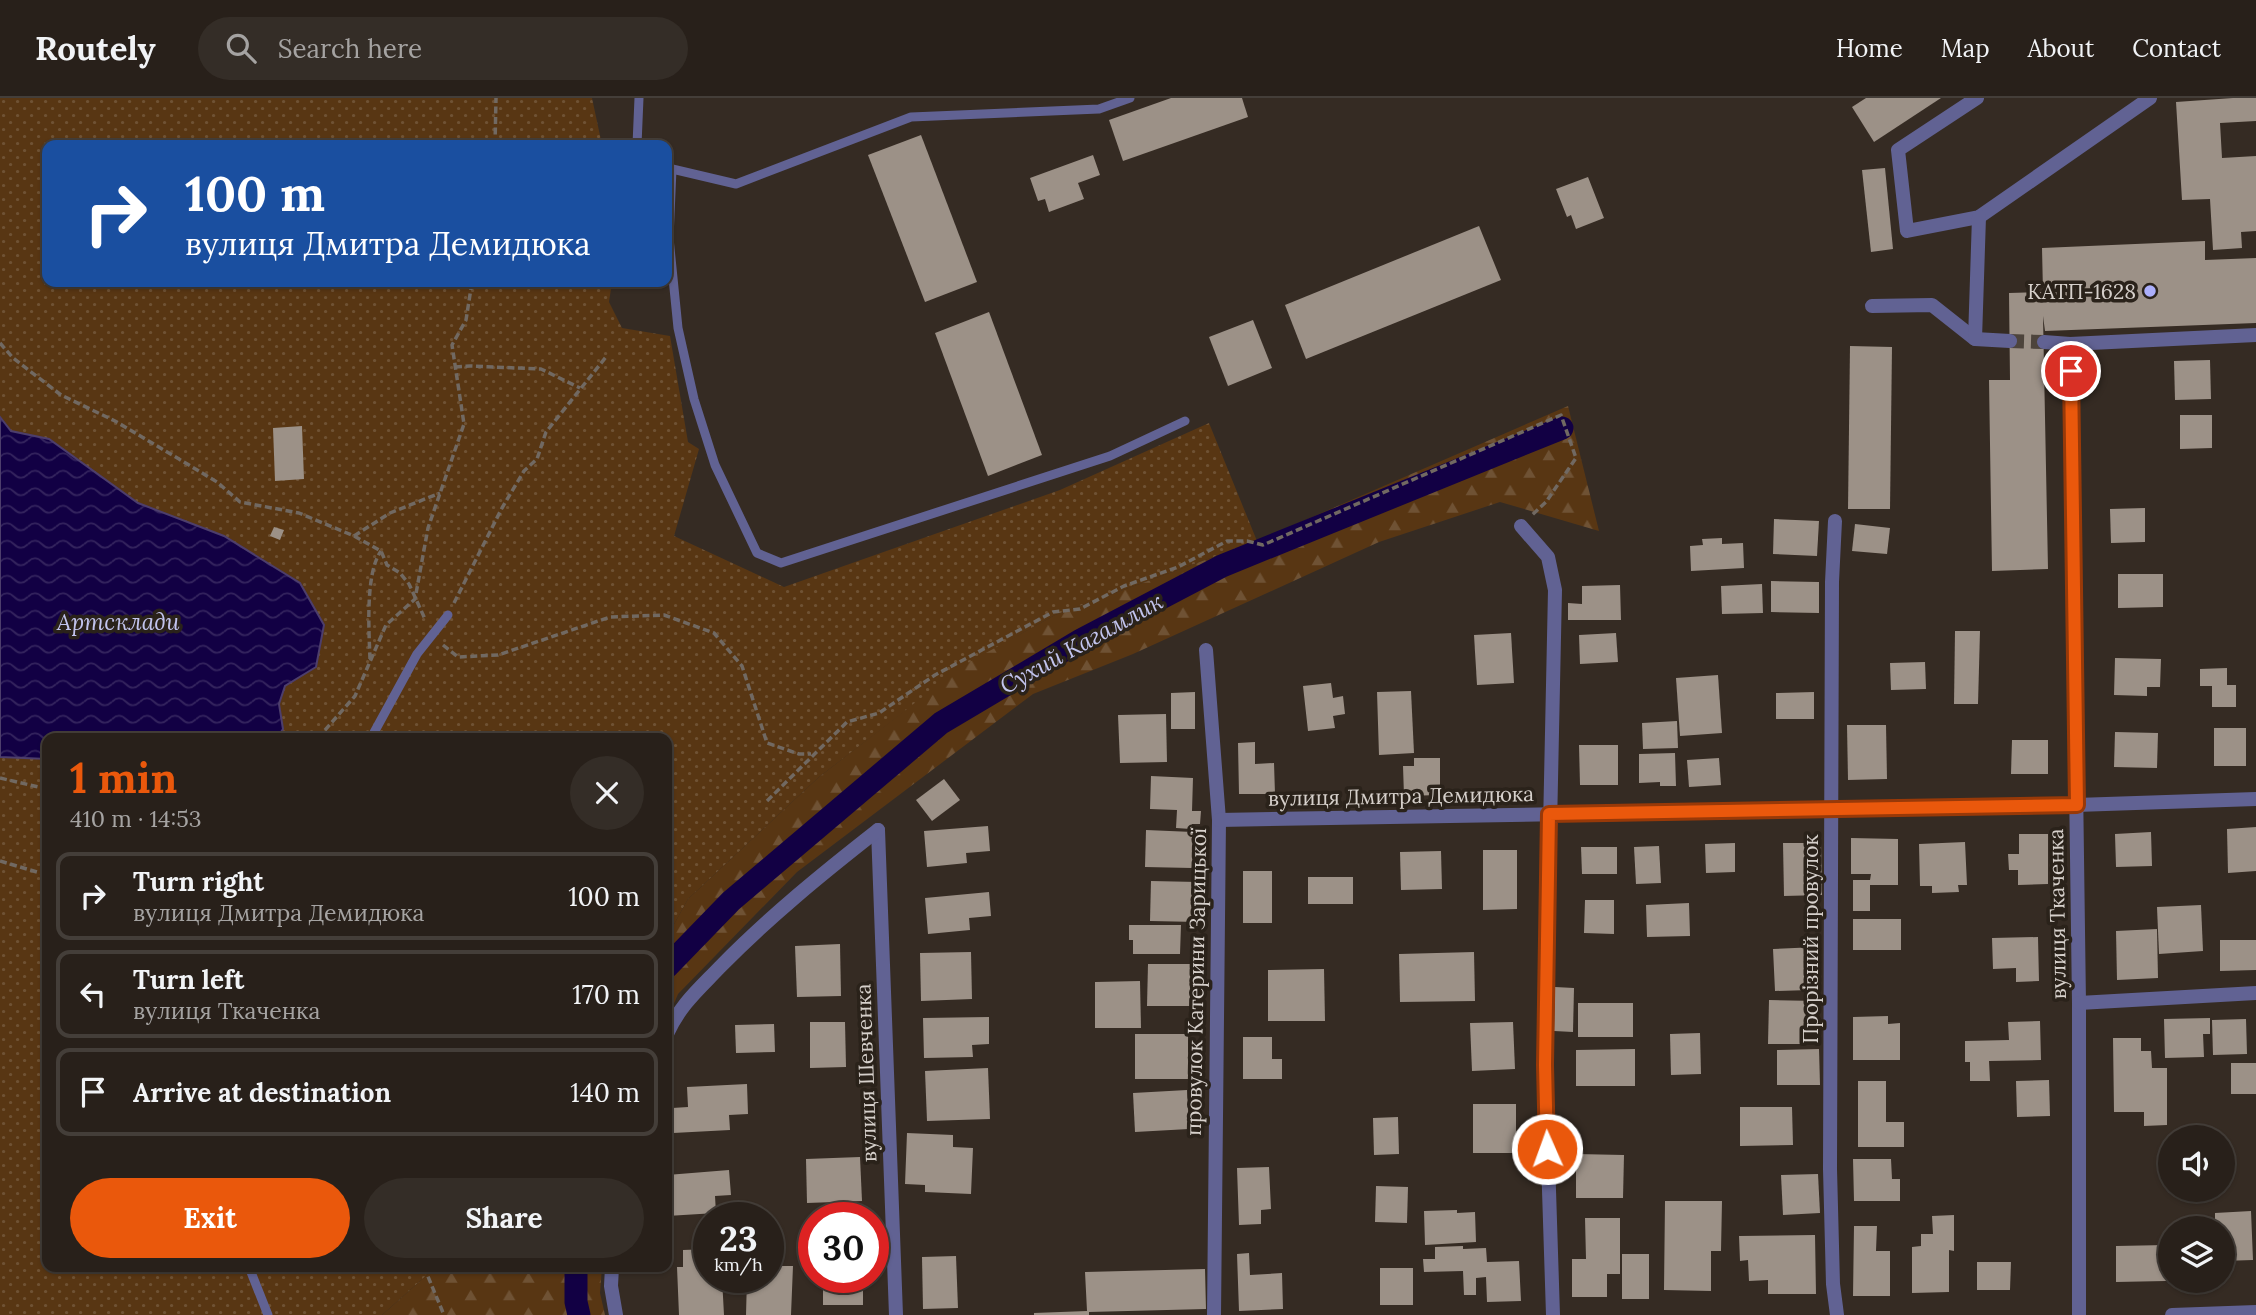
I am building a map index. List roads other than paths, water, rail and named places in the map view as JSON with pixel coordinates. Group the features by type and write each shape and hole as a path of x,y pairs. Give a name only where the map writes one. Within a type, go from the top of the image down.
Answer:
{"street":[{"path":"1977,98 1898,150 1907,231 1979,217 2150,98"},
{"path":"1976,339 1979,217"},
{"path":"1872,306 1932,305 1976,339 2010,341"},
{"path":"2044,342 2070,344 2256,335"},
{"name":"вулиця Ткаченка","path":"2070,344 2079,1003 2079,1315"},
{"name":"Прорізний провулок","path":"1835,521 1832,582 1830,1169 1832,1284 1837,1315"},
{"path":"1521,526 1548,557 1555,590 1545,1065 1553,1315"},
{"name":"провулок Катерини Зарицької","path":"1206,650 1219,820 1214,1315"},
{"name":"вулиця Дмитра Демидюка","path":"1219,820 2077,805 2256,799"},
{"name":"вулиця Шевченка","path":"672,1022 677,1011 746,941 826,870 878,830 896,1315"},
{"path":"2079,1003 2256,993"},
{"path":"612,1272 611,1286 616,1315"},
{"path":"2172,1315 2256,1312"}],"lane":[{"path":"637,140 639,98"},
{"path":"672,169 736,184 911,117 1099,109 1130,98"},
{"path":"672,266 680,340 694,399 715,465 757,552 781,563 1110,456 1185,421"},
{"path":"374,733 417,654 448,615"},
{"path":"251,1272 268,1315"}],"water":[{"name":"Артсклади","path":"0,417 11,431 49,439 138,503 224,536 300,583 324,625 316,667 285,686 279,704 283,729 280,733 42,733 42,759 0,757"}],"waterway":[{"name":"Сухий Кагамлик","path":"672,962 731,901 941,723 1081,640 1222,566 1562,428"},
{"name":"Сухий Кагамлик","path":"576,1272 579,1315"}],"tunnel":[{"path":"2010,341 2044,342"}],"place":[{"name":"КАТП-1628","path":"2150,291"}]}
